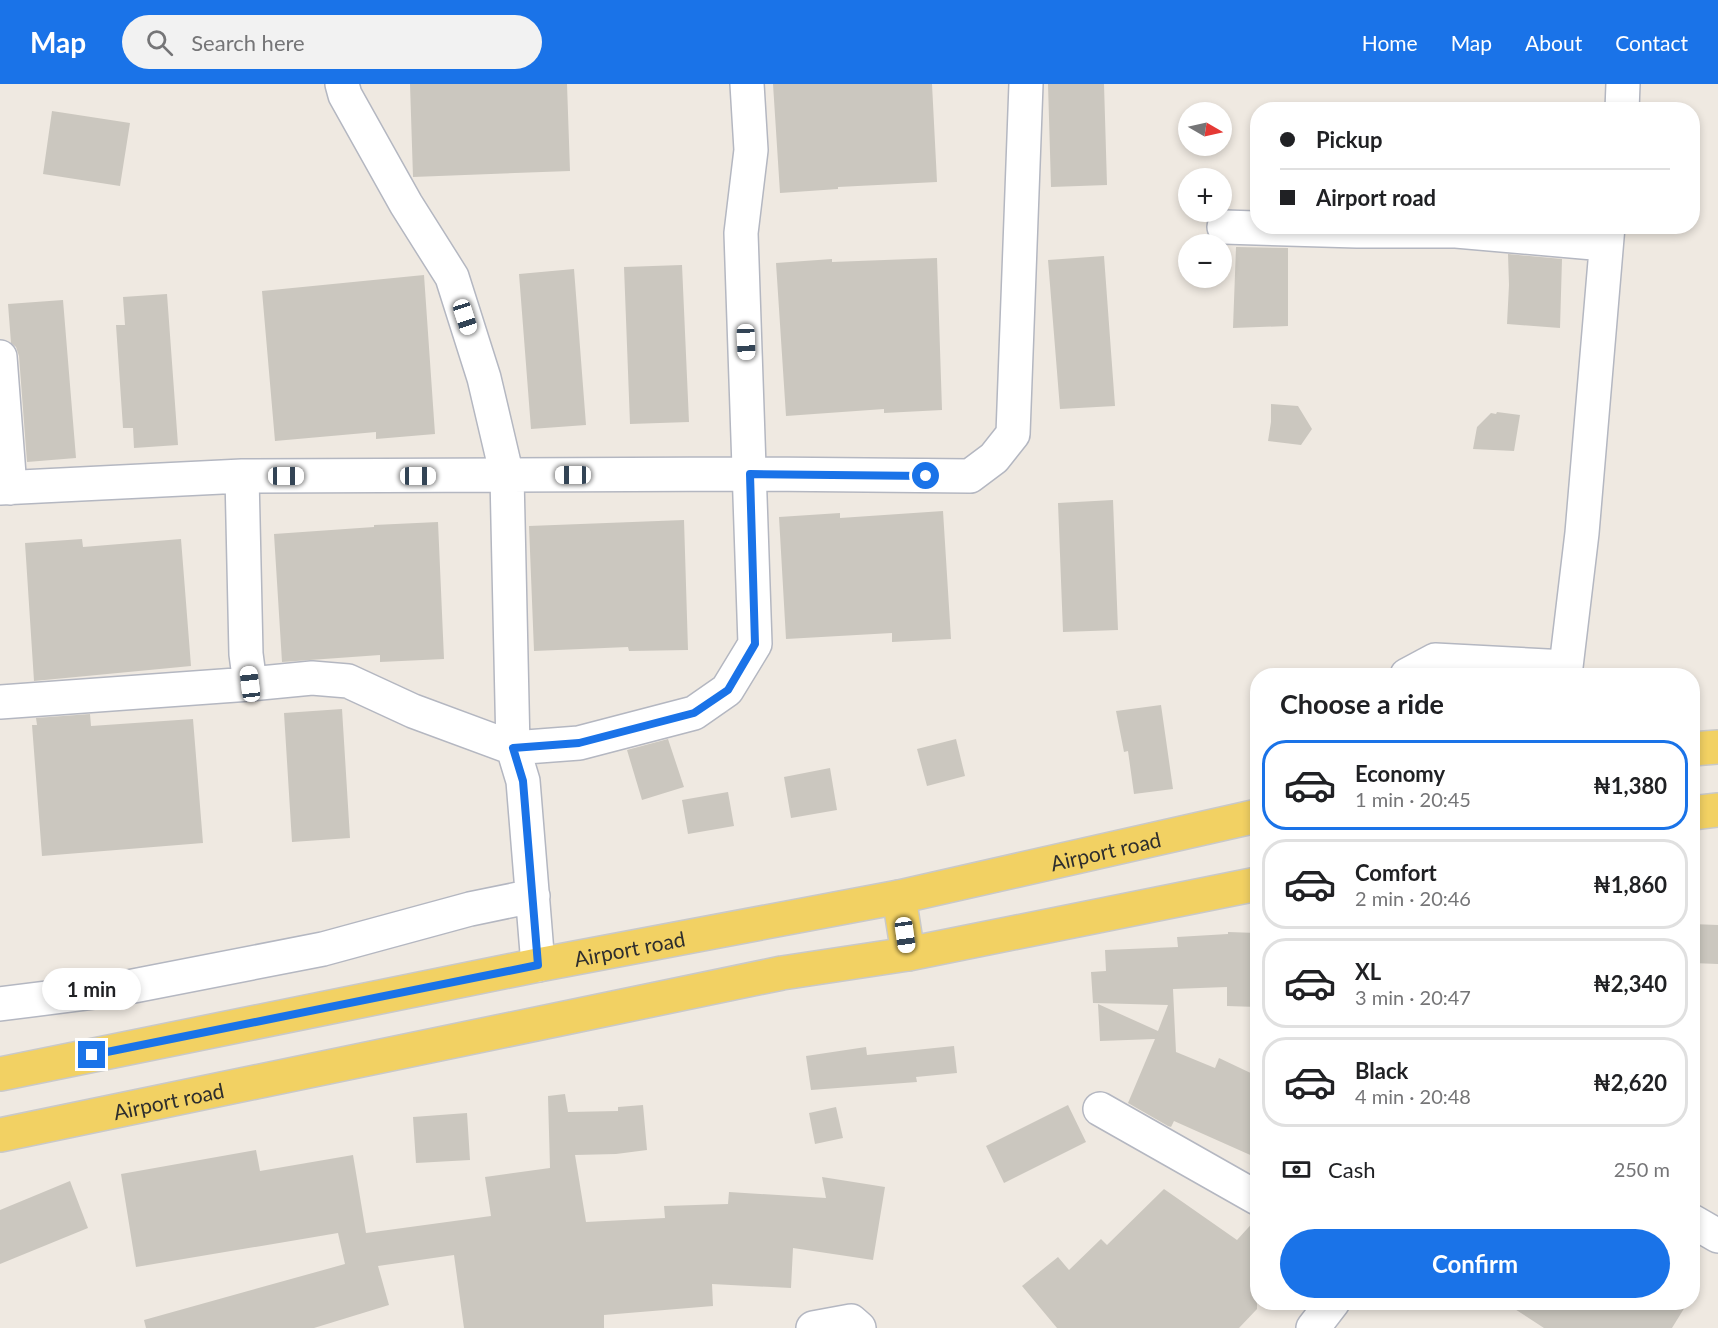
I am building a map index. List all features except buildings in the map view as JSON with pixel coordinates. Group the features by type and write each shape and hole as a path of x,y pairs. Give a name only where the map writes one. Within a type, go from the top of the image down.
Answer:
{"main road":[{"path":"1700,748 1718,747"},
{"path":"1700,812 1718,810"},
{"name":"Airport road","path":"0,1074 538,965 899,897 1250,818"},
{"name":"Airport road","path":"0,1135 783,973 908,954 1250,885"},
{"path":"899,897 908,954"}],"street":[{"path":"342,84 345,95 406,204 452,277 484,378 507,476 513,748 523,781 538,965"},
{"path":"0,702 312,678 348,681 413,711 513,748 579,743 694,713 728,690 755,644 741,233 751,150 747,84"},
{"path":"0,357 5,488 242,476 750,474 970,476 994,458 1013,434 1026,84"},
{"path":"1622,102 1623,84"},
{"path":"1224,227 1250,228"},
{"path":"1565,668 1582,533 1607,235 1569,234"},
{"path":"242,476 246,654 250,684"},
{"path":"1421,668 1436,660 1530,668"},
{"path":"0,1004 118,989 323,949 470,909 532,896"},
{"path":"1101,1109 1250,1194"},
{"path":"1700,1226 1718,1236"},
{"path":"813,1328 850,1321 859,1328"}],"route":[{"path":"92,1055 538,965 523,781 513,748 579,743 694,713 728,690 755,644 750,474 926,476"}]}
